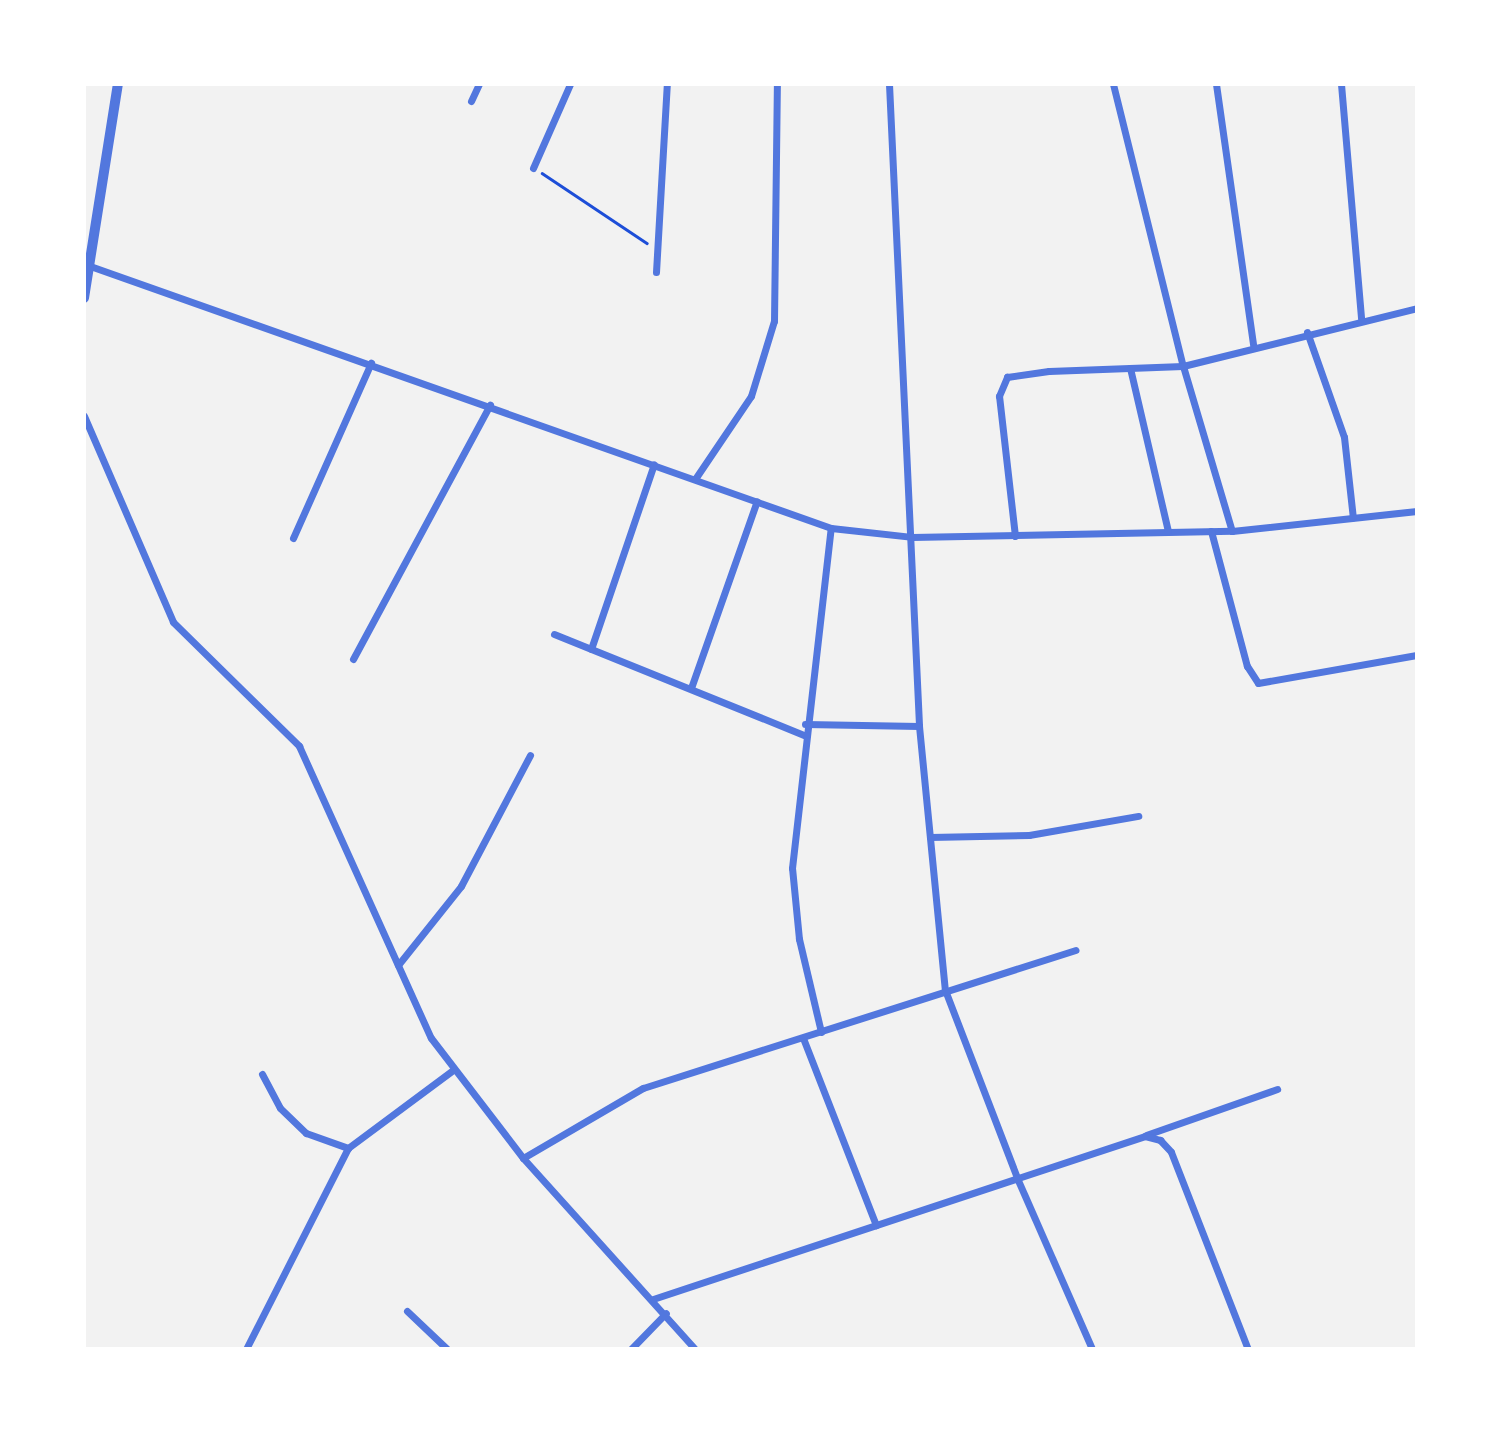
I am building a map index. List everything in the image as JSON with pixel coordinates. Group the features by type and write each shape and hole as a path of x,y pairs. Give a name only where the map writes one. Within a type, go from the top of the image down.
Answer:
{"street":[{"path":"84,298 118,84"},
{"path":"471,101 479,84"},
{"path":"533,168 570,84"},
{"path":"656,272 667,84"},
{"path":"695,479 751,396 774,321 777,84"},
{"path":"889,84 919,726 945,990 1017,1178 1092,1349"},
{"path":"1112,84 1183,366 1232,531"},
{"path":"1216,84 1253,345"},
{"path":"1341,84 1361,319"},
{"path":"90,266 831,527 912,537 1232,531 1417,511"},
{"path":"1015,536 999,396 1007,377 1183,366 1253,345 1417,308"},
{"path":"1307,332 1345,438 1353,518"},
{"path":"293,538 371,363"},
{"path":"1130,368 1168,531"},
{"path":"353,659 489,405"},
{"path":"84,416 173,622 299,746 430,1038 523,1158 666,1313 695,1349"},
{"path":"591,649 654,464"},
{"path":"691,688 757,501"},
{"path":"821,1032 799,939 792,868 805,724 831,527"},
{"path":"1211,531 1247,666 1258,683 1417,655"},
{"path":"554,634 804,735"},
{"path":"805,724 919,726"},
{"path":"398,965 461,886 530,755"},
{"path":"930,837 1029,835 1138,816"},
{"path":"523,1158 643,1088 1075,950"},
{"path":"803,1038 876,1224"},
{"path":"246,1349 348,1148 453,1070"},
{"path":"262,1074 280,1108 306,1133 348,1148"},
{"path":"653,1299 1145,1136 1277,1089"},
{"path":"1145,1136 1160,1140 1171,1152 1248,1349"},
{"path":"407,1311 447,1349"},
{"path":"631,1349 666,1313"}],"path":[{"path":"533,168 657,250"}]}
